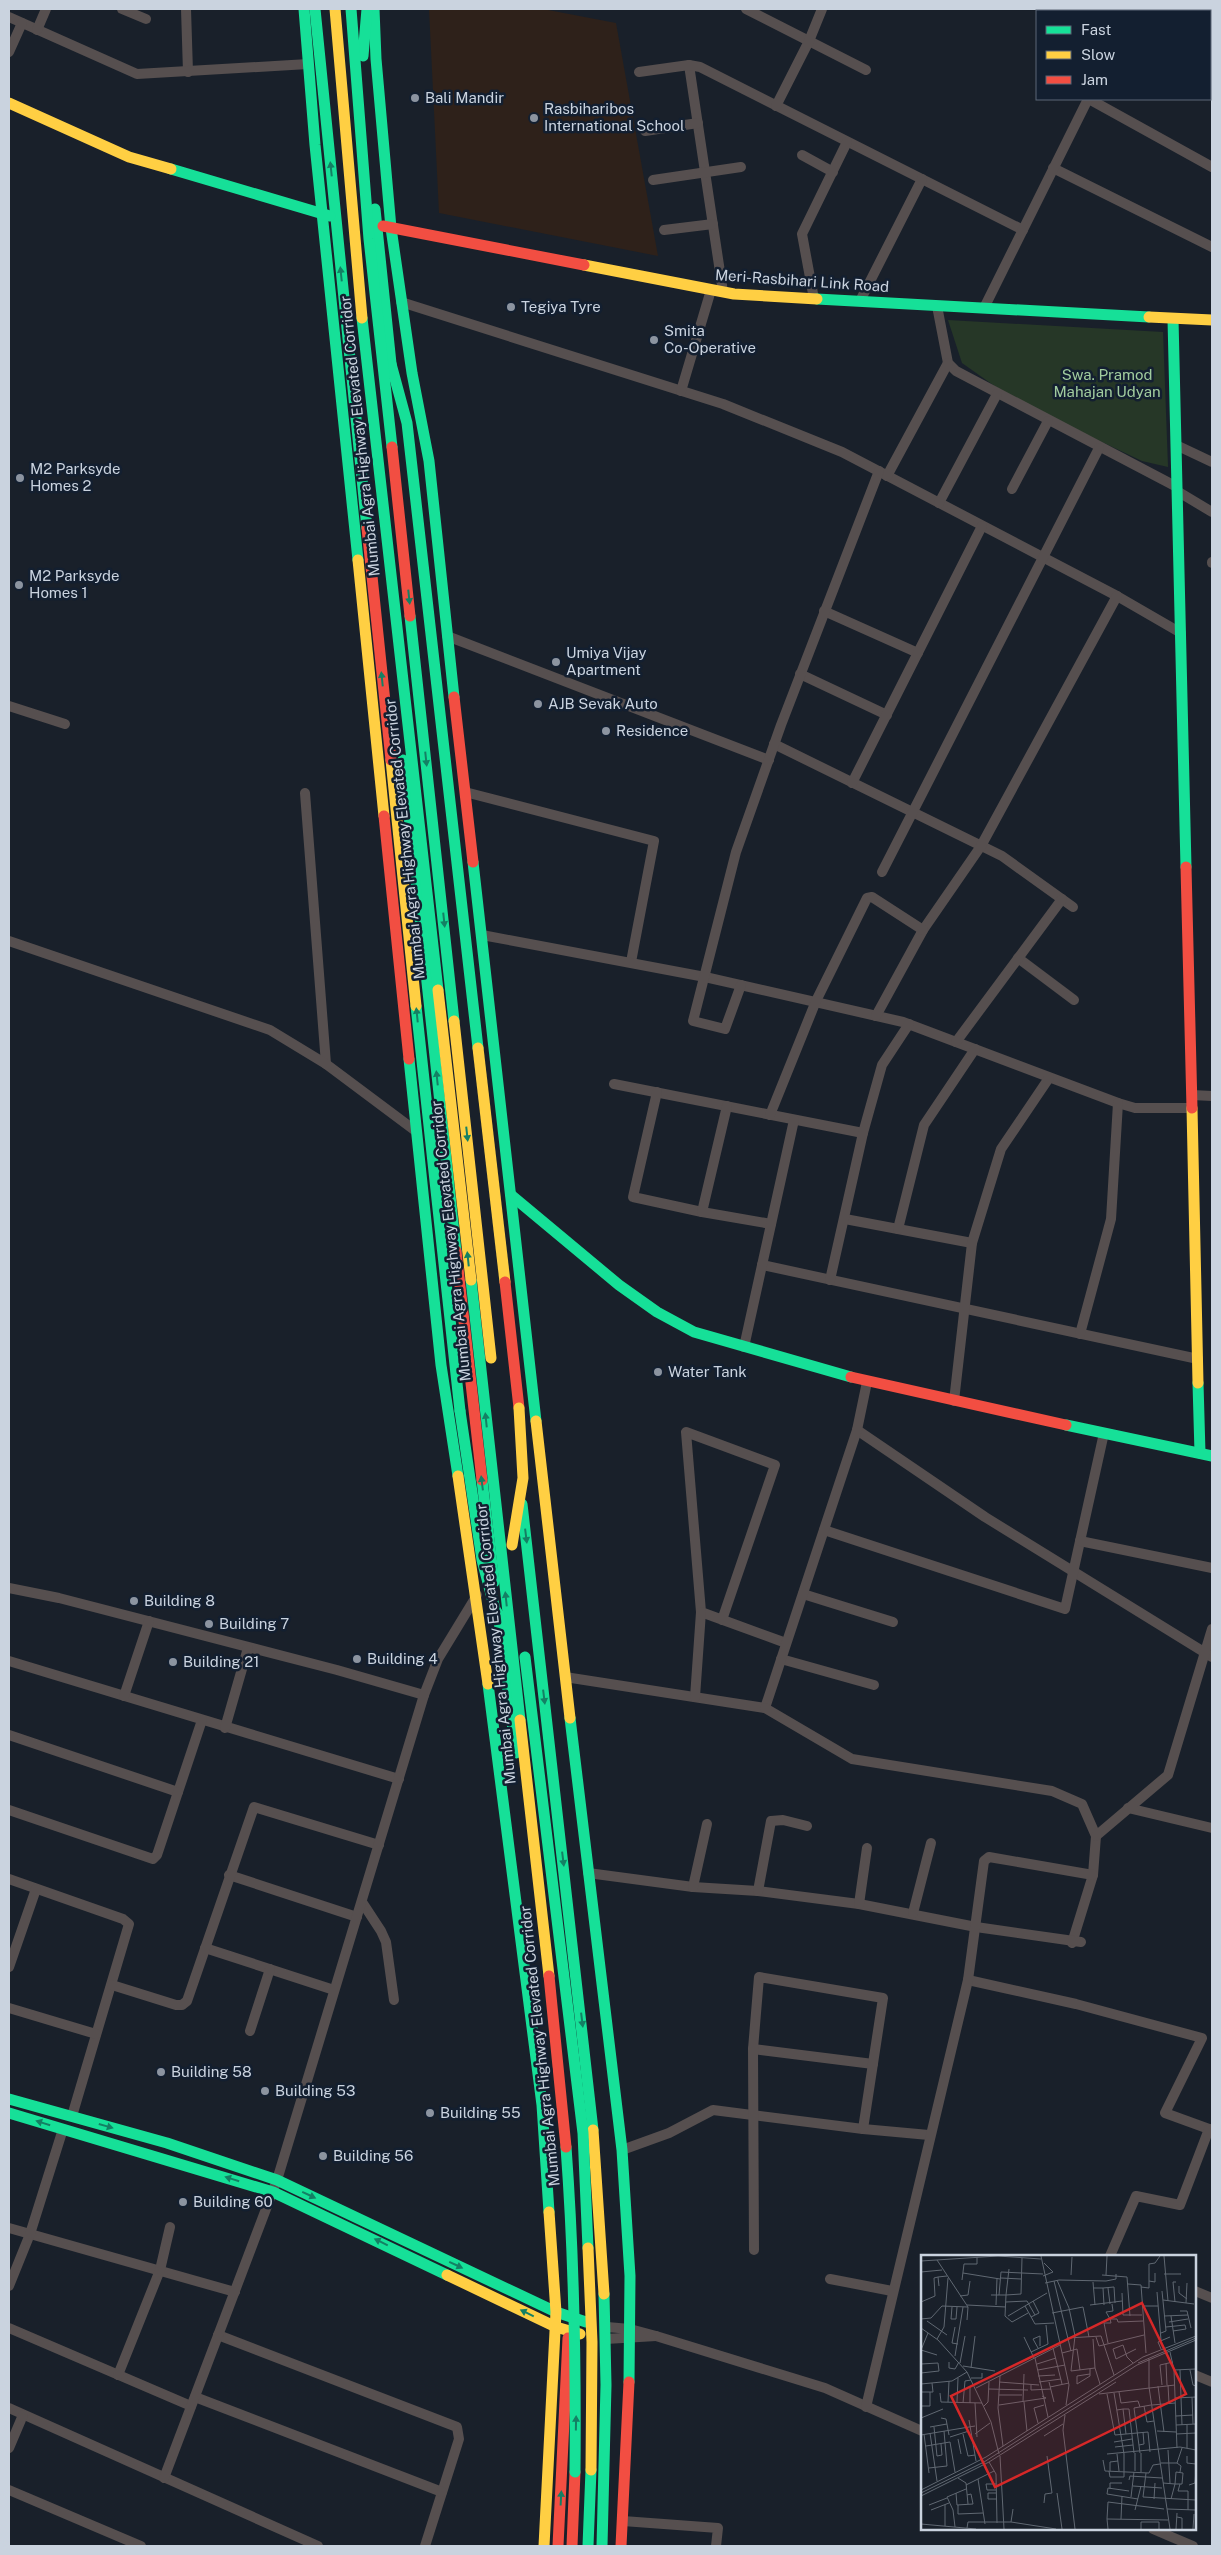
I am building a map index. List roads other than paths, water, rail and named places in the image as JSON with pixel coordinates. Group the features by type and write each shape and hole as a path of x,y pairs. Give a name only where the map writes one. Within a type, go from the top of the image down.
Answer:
{"main road":[{"path":"304,9 323,215 441,1365 476,1595 542,2105 556,2312 544,2546"},
{"path":"314,9 340,219 474,1418 529,1860 555,2091 568,2317 558,2546"},
{"path":"327,9 340,219 429,1138 460,1411 482,1560 495,1609 510,1633"},
{"name":"Mumbai Agra Highway Elevated Corridor","path":"335,9 364,338 560,2070 569,2168 576,2335 575,2472 572,2546"},
{"name":"Mumbai Agra Highway Elevated Corridor","path":"351,9 369,239 512,1545 582,2133 592,2332 591,2470 588,2546"},
{"path":"358,9 376,225 391,364 591,2104 606,2333 602,2546"},
{"path":"363,56 367,9"},
{"path":"374,9 376,59 391,228 401,302 429,461 447,636 588,1873 622,2150 630,2276 630,2334 621,2546"},
{"name":"Meri-Rasbihari Link Road","path":"9,102 129,157 323,215 717,291 814,299 1212,320"},
{"path":"1173,319 1200,1453"},
{"path":"391,364 407,423 519,1408 523,1478 512,1545"},
{"path":"511,1195 656,1312 694,1332 867,1382 1212,1456"},
{"path":"9,2099 167,2143 278,2180 556,2312 606,2333"},
{"path":"9,2113 273,2192 556,2327 568,2331 606,2333"}],"street":[{"path":"37,30 46,9"},
{"path":"122,9 146,19"},
{"path":"186,9 188,72"},
{"path":"750,9 866,70"},
{"path":"776,106 809,41 822,9"},
{"path":"9,16 137,74 308,64"},
{"path":"9,52 22,23"},
{"path":"681,391 717,291 713,224 689,65"},
{"path":"639,72 689,65 706,70 1023,230"},
{"path":"984,308 1087,100"},
{"path":"1090,100 1212,167"},
{"path":"645,130 698,123"},
{"path":"814,299 802,234 847,142"},
{"path":"802,155 833,172"},
{"path":"653,180 741,167"},
{"path":"1053,168 1212,247"},
{"path":"860,301 922,179"},
{"path":"664,230 713,224"},
{"path":"401,302 681,391 778,425 842,452 1117,596 1180,633"},
{"path":"937,306 948,363 956,371 1177,489 1212,512"},
{"path":"741,985 725,1029 693,1021 736,852 824,611 883,474 948,363"},
{"path":"939,503 997,394"},
{"path":"1012,489 1048,421"},
{"path":"1176,445 1212,462"},
{"path":"882,872 1099,448"},
{"path":"852,783 982,526"},
{"path":"876,1016 923,930 981,846 1117,596"},
{"path":"824,611 918,653"},
{"path":"447,636 769,760"},
{"path":"800,674 887,715"},
{"path":"9,706 65,724"},
{"path":"774,744 1002,856 1074,907"},
{"path":"465,792 654,841 631,962"},
{"path":"305,793 326,1064"},
{"path":"770,1114 816,1002 867,898 872,897 923,930"},
{"path":"956,1042 1062,899"},
{"path":"482,935 705,977 909,1024 1118,1103 1135,1108 1192,1108"},
{"path":"9,941 270,1030 326,1064 417,1132"},
{"path":"1018,958 1074,1000"},
{"path":"830,1280 863,1133 882,1065 909,1024"},
{"path":"898,1229 924,1125 976,1049"},
{"path":"954,1401 972,1244 1001,1149 1049,1078"},
{"path":"614,1084 863,1133"},
{"path":"657,1092 633,1197 771,1224"},
{"path":"1192,1095 1212,1096"},
{"path":"1080,1334 1111,1219 1118,1103"},
{"path":"702,1212 727,1106"},
{"path":"744,1347 794,1120"},
{"path":"845,1219 972,1244"},
{"path":"762,1265 1198,1359"},
{"path":"765,1708 857,1430 867,1382"},
{"path":"857,1430 984,1517 1209,1655"},
{"path":"695,1697 701,1612 686,1432 775,1465 722,1620"},
{"path":"824,1530 1065,1609 1104,1433"},
{"path":"1080,1541 1212,1568"},
{"path":"9,1588 338,1670 424,1695"},
{"path":"803,1594 893,1622"},
{"path":"164,2478 278,2180 424,1695 438,1659 476,1595"},
{"path":"701,1612 786,1643"},
{"path":"124,1696 149,1622"},
{"path":"1096,1836 1168,1775 1209,1655 1212,1628"},
{"path":"225,1728 248,1648"},
{"path":"781,1658 874,1685"},
{"path":"9,1661 225,1728 400,1779"},
{"path":"566,1678 765,1708 852,1758 1052,1791 1082,1804 1096,1836 1093,1875 1077,1942 976,1927 913,1913 859,1904 758,1891 693,1887 588,1873"},
{"path":"9,1810 153,1859 157,1855 202,1720"},
{"path":"9,1735 178,1792"},
{"path":"112,1985 182,2005 187,2001 251,1810 256,1806 379,1845"},
{"path":"1128,1808 1212,1828"},
{"path":"758,1891 772,1821 783,1820 807,1826"},
{"path":"693,1887 707,1824"},
{"path":"913,1913 931,1843"},
{"path":"859,1904 867,1848"},
{"path":"866,2407 929,2135 942,2094 968,1980 983,1864 986,1858 1093,1875"},
{"path":"229,1875 357,1917"},
{"path":"9,1879 123,1919 129,1924 72,2116"},
{"path":"9,1967 36,1889"},
{"path":"362,1902 386,1942 394,2000"},
{"path":"204,1948 334,1990"},
{"path":"250,2031 270,1969"},
{"path":"754,2250 753,2049 759,1977 883,1998 863,2129"},
{"path":"968,1980 1076,2004 1202,2038 1166,2113 1211,2129 1180,2205 1136,2196 1110,2255"},
{"path":"9,2008 96,2034"},
{"path":"753,2049 873,2064"},
{"path":"622,2150 669,2133 712,2110 863,2129 929,2135"},
{"path":"9,2286 30,2234 64,2129"},
{"path":"118,2374 160,2270 170,2227"},
{"path":"9,2228 235,2292"},
{"path":"830,2279 892,2291"},
{"path":"1196,2291 1212,2298"},
{"path":"9,2328 118,2374 442,2492"},
{"path":"606,2333 656,2336 826,2388 921,2431"},
{"path":"218,2336 453,2424 460,2434 425,2546"},
{"path":"1196,2375 1212,2382"},
{"path":"9,2408 318,2546"},
{"path":"9,2448 23,2415"},
{"path":"9,2490 141,2546"},
{"path":"623,2521 718,2528 716,2546"},
{"path":"1155,2530 1189,2545"}],"place":[{"name":"Bali Mandir","path":"415,98"},
{"name":"Rasbiharibos International School","path":"534,118"},
{"name":"Tegiya Tyre","path":"511,307"},
{"name":"Smita Co-Operative","path":"654,340"},
{"name":"M2 Parksyde Homes 2","path":"20,478"},
{"name":"M2 Parksyde Homes 1","path":"19,585"},
{"name":"Umiya Vijay Apartment","path":"556,662"},
{"name":"AJB Sevak Auto","path":"538,704"},
{"name":"Residence","path":"606,731"},
{"name":"Water Tank","path":"658,1372"},
{"name":"Building 8","path":"134,1601"},
{"name":"Building 7","path":"209,1624"},
{"name":"Building 4","path":"357,1659"},
{"name":"Building 21","path":"173,1662"},
{"name":"Building 58","path":"161,2072"},
{"name":"Building 53","path":"265,2091"},
{"name":"Building 55","path":"430,2113"},
{"name":"Building 56","path":"323,2156"},
{"name":"Building 60","path":"183,2202"}],"park label":[{"name":"Swa. Pramod Mahajan Udyan","path":"1107,384"}]}
